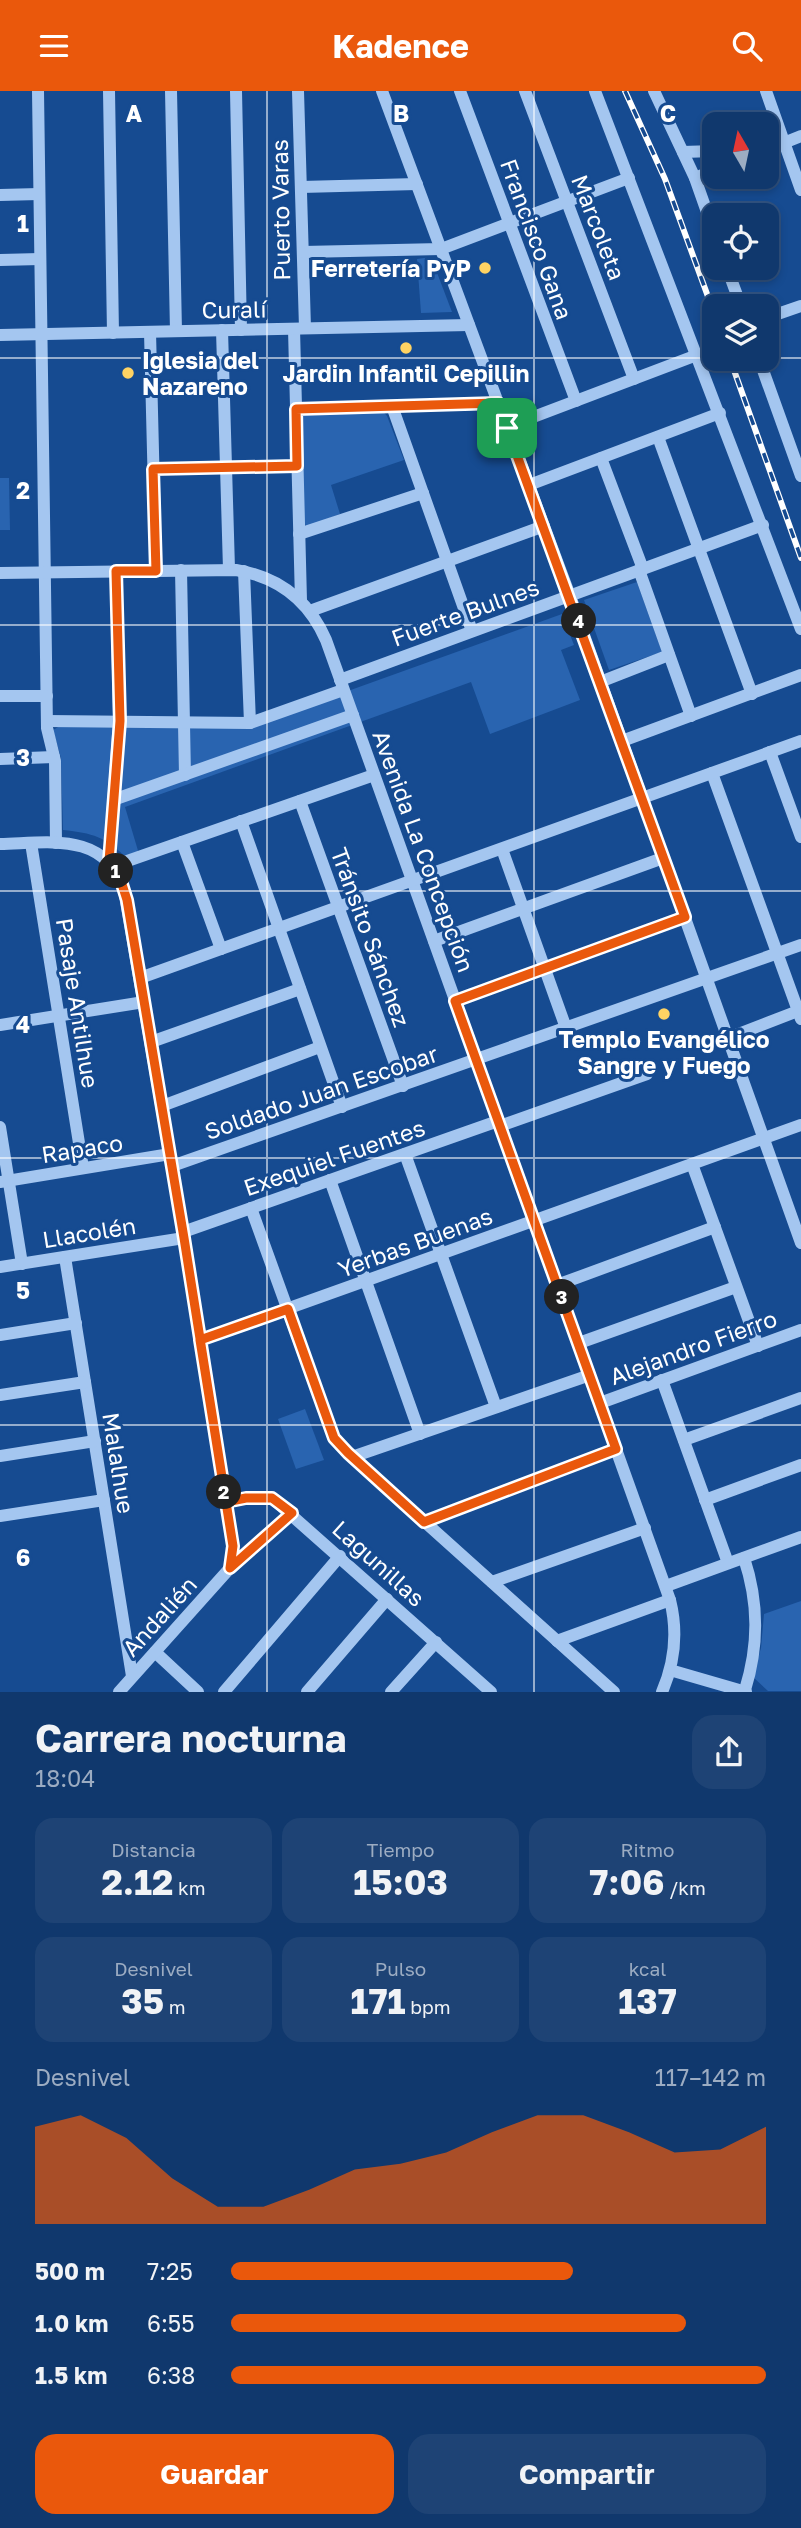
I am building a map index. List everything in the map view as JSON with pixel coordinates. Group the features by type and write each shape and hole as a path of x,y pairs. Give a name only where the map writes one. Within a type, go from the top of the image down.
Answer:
{"street":[{"path":"38,91 47,734 54,757 56,843"},
{"path":"109,91 113,333"},
{"path":"171,91 176,331"},
{"path":"236,91 241,330"},
{"name":"Puerto Varas","path":"298,91 303,252 296,409 299,534 305,606"},
{"path":"382,91 570,596 801,1243"},
{"name":"Francisco Gana","path":"460,91 576,401"},
{"name":"Marcoleta","path":"525,91 634,379"},
{"path":"595,91 801,629"},
{"path":"654,91 684,152 704,203"},
{"path":"766,91 801,190"},
{"path":"779,145 801,137"},
{"path":"684,152 702,151"},
{"path":"695,178 702,175"},
{"path":"303,252 441,249 629,178"},
{"path":"301,187 417,184"},
{"path":"0,195 39,194"},
{"path":"0,260 40,260"},
{"path":"779,314 801,306"},
{"name":"Curalí","path":"0,335 469,325"},
{"path":"222,330 229,569"},
{"path":"150,332 156,571"},
{"path":"507,428 697,355"},
{"path":"763,371 801,476"},
{"path":"296,409 498,403"},
{"path":"392,406 472,631"},
{"path":"529,485 720,413"},
{"path":"658,437 752,694"},
{"path":"601,458 691,716"},
{"path":"153,469 297,466"},
{"path":"299,534 423,493"},
{"name":"Fuerte Bulnes","path":"250,723 472,631 763,525"},
{"path":"0,573 229,569 244,571 280,585 305,606 447,561 544,526"},
{"path":"181,570 186,775"},
{"path":"111,864 120,721 116,571"},
{"path":"47,721 250,723 244,571"},
{"name":"Avenida La Concepción","path":"305,606 321,630 342,685 666,1586 675,1640 670,1670 662,1692"},
{"path":"600,682 670,655"},
{"path":"622,741 801,675"},
{"path":"0,696 47,696"},
{"path":"113,800 352,715"},
{"path":"140,978 801,741"},
{"path":"770,752 801,837"},
{"path":"0,759 54,757"},
{"path":"712,773 800,1015 728,1038"},
{"path":"111,864 374,775"},
{"name":"Tránsito Sánchez","path":"300,801 402,1086"},
{"path":"241,821 342,1107"},
{"path":"182,842 221,949"},
{"name":"Pasaje Antilhue","path":"31,843 83,1168"},
{"path":"0,844 56,843 88,847 111,864 124,890 171,1160 233,1546 230,1568"},
{"path":"502,849 566,1028"},
{"path":"434,941 663,858"},
{"path":"455,1001 685,917"},
{"name":"Soldado Juan Escobar","path":"171,1160 342,1107 801,945"},
{"path":"151,1042 300,989"},
{"path":"0,1025 144,1002"},
{"path":"162,1106 320,1047"},
{"name":"Exequiel Fuentes","path":"183,1235 405,1154 647,1075"},
{"name":"Yerbas Buenas","path":"200,1340 801,1125"},
{"path":"0,1127 4,1182 22,1264"},
{"path":"405,1154 496,1407"},
{"name":"Rapaco","path":"4,1182 83,1168 171,1160"},
{"path":"692,1164 758,1346"},
{"path":"330,1180 420,1434"},
{"path":"251,1208 334,1438 614,1692"},
{"path":"557,1285 715,1227"},
{"name":"Llacolén","path":"0,1267 183,1235"},
{"name":"Malalhue","path":"65,1257 132,1676"},
{"path":"579,1343 736,1287"},
{"path":"0,1335 76,1323"},
{"name":"Alejandro Fierro","path":"600,1403 801,1330"},
{"path":"350,1455 420,1434 590,1375"},
{"path":"662,1380 729,1563"},
{"path":"0,1395 85,1382"},
{"path":"684,1440 801,1398"},
{"path":"0,1456 95,1441"},
{"path":"424,1522 616,1449"},
{"path":"705,1500 801,1465"},
{"name":"Lagunillas","path":"226,1502 246,1498 272,1498 436,1642 483,1689"},
{"path":"0,1516 104,1500"},
{"path":"230,1568 292,1513"},
{"path":"492,1582 645,1528"},
{"path":"666,1586 801,1537"},
{"path":"224,1692 340,1556"},
{"path":"670,1670 746,1691 756,1629 754,1593 744,1558"},
{"name":"Andalién","path":"119,1692 230,1568"},
{"path":"307,1692 387,1599"},
{"path":"557,1641 670,1600"},
{"path":"391,1692 436,1642"},
{"path":"155,1652 198,1692"}],"shaded area":[{"path":"431,257 452,312 421,313 417,259"},
{"path":"382,410 387,416 404,460 331,485 340,514 306,527 303,517 301,413"},
{"path":"0,478 9,478 10,530 0,530"},
{"path":"637,582 662,652 609,670 584,600"},
{"path":"562,614 574,645 561,650 580,700 490,734 471,682 125,807 139,854 127,858 98,837 63,830 61,758 53,730 60,726 253,725"},
{"path":"305,1409 324,1460 296,1469 278,1419"},
{"path":"801,1601 801,1691 768,1691 753,1677 761,1648 764,1614"}],"railway":[{"path":"625,91 665,179 707,294"},
{"path":"734,371 801,558"}],"place":[{"name":"Ferretería PyP","path":"485,268"},
{"name":"Jardin Infantil Cepillin","path":"406,348"},
{"name":"Iglesia del Nazareno","path":"128,373"},
{"name":"Templo Evangélico Sangre y Fuego","path":"664,1014"}],"route":[{"path":"498,403 507,428 685,917 455,1001 616,1449 424,1522 334,1438 288,1309 200,1340 226,1502 246,1498 272,1498 292,1513 230,1568 233,1546 127,900 118,874 109,861 120,721 116,571 156,571 153,469 297,466 296,409 498,403"}]}
